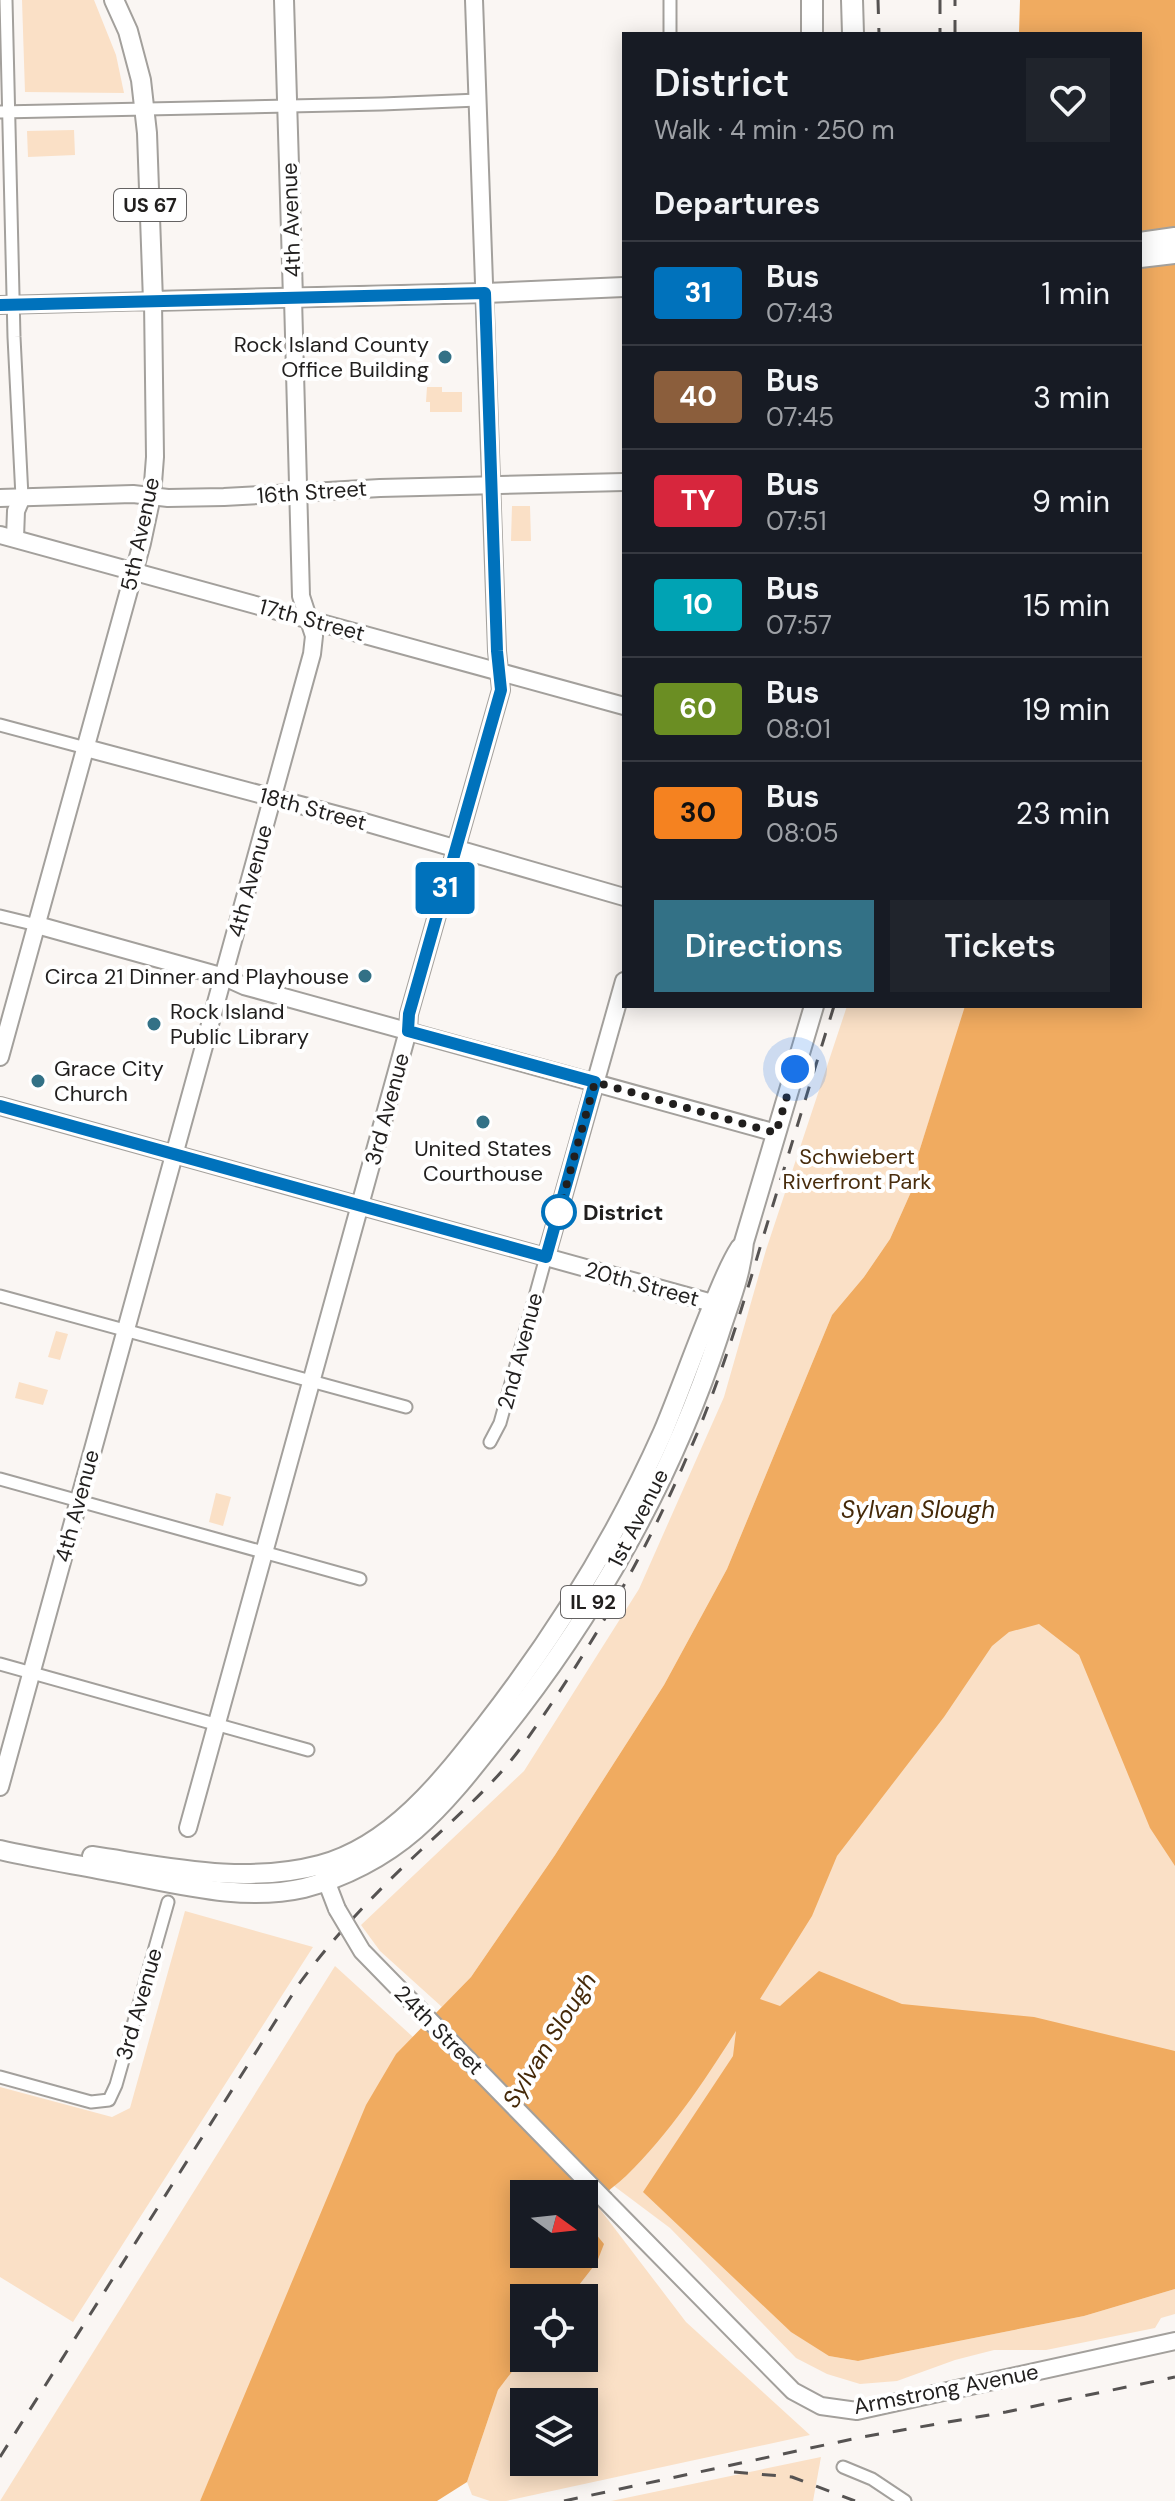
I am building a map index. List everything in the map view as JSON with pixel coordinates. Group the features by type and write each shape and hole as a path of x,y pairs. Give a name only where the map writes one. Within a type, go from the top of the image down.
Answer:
{"highway":[{"path":"812,0 812,32"},
{"path":"852,0 853,32"},
{"path":"1142,243 1175,238"},
{"path":"1142,257 1175,253"}],"main road":[{"name":"5th Avenue","path":"114,0 137,56 145,109 153,301"},
{"name":"4th Avenue","path":"284,0 293,298"},
{"path":"153,301 622,287"},
{"name":"1st Avenue","path":"323,1873 382,1854 427,1819 477,1763 542,1679 599,1591 654,1491 690,1411 722,1306 741,1270 744,1242 813,1008"},
{"name":"IL 92","path":"0,1840 221,1874 323,1873"},
{"name":"IL 92","path":"0,1850 232,1892 269,1893 301,1889 323,1873"}],"street":[{"path":"6,0 7,305 22,497 8,537"},
{"name":"3rd Avenue","path":"188,1828 408,1031 409,1014 500,696 474,0"},
{"path":"670,0 670,32"},
{"path":"4,112 478,100"},
{"name":"4th Avenue","path":"0,1787 312,654 314,636 301,596 293,298"},
{"path":"7,305 153,301"},
{"name":"5th Avenue","path":"0,1057 134,572 152,496 155,457 153,301"},
{"name":"16th Street","path":"0,498 133,494 224,497 622,482"},
{"name":"17th Street","path":"8,537 622,705"},
{"name":"18th Street","path":"0,725 622,896"},
{"path":"0,916 776,1133"},
{"name":"2nd Avenue","path":"490,1442 500,1423 622,988"},
{"name":"20th Street","path":"0,1106 722,1306"},
{"path":"0,1296 406,1407"},
{"path":"0,1479 360,1579"},
{"path":"0,1664 308,1750"},
{"name":"24th Street","path":"323,1873 353,1941 605,2200"},
{"name":"3rd Avenue","path":"0,2077 91,2102 109,2100 116,2085 168,1902"},
{"name":"Armstrong Avenue","path":"605,2200 793,2391 821,2406 857,2411 1175,2341"},
{"path":"843,2467 872,2479 905,2501"}],"green space":[{"path":"22,0 94,0 116,55 124,93 25,92"},
{"path":"74,130 75,155 28,157 27,131"},
{"path":"427,387 442,387 442,392 462,392 462,412 430,412 430,402 426,402"},
{"path":"512,506 530,506 531,541 511,541"},
{"name":"Schwiebert Riverfront Park","path":"846,1008 965,1008 918,1155 919,1174 890,1239 832,1315 727,1569 664,1685 555,1855 471,1977 442,2007 380,1951 361,1925 524,1771 639,1589 724,1397 766,1250"},
{"path":"56,1331 68,1334 60,1360 48,1357"},
{"path":"19,1382 48,1390 43,1405 15,1398"},
{"path":"216,1493 231,1497 223,1526 209,1522"},
{"path":"1060,1580 1175,1800 1175,2079 829,2356 858,2361 1084,2316 1175,2289 1175,2314 1161,2318 1155,2328 1046,2350 994,2350 897,2381 860,2384 827,2374 796,2358 670,2228 614,2186 941,1684"},
{"path":"185,1911 313,1947 73,2322 0,2277 0,2087 112,2117 130,2108"},
{"path":"335,1966 413,2037 396,2054 200,2501 0,2501"},
{"path":"598,2207 686,2322 810,2435 506,2501 490,2501 472,2495 467,2482 498,2390 512,2372 598,2372 598,2284 580,2284 592,2268 598,2268"},
{"path":"821,2457 813,2501 611,2501"}],"water":[{"name":"Sylvan Slough","path":"1020,0 1175,0 1175,1866 1150,1828 1079,1655 1039,1624 1009,1632 992,1646 944,1717 837,1856 812,1916 760,1999 780,2006 819,1971 902,2004 1034,2017 1175,2051 1175,2289 1084,2316 858,2361 829,2356 791,2332 643,2192 733,2056 736,2031 671,2125 642,2160 598,2202 598,2180 510,2180 510,2268 592,2268 580,2284 510,2284 512,2372 498,2390 467,2482 437,2501 200,2501 366,2105 396,2054 471,1977 555,1855 664,1685 727,1569 832,1315 890,1239 919,1174 918,1155 964,1008 1142,1008 1142,32 1019,32"},
{"path":"598,2237 604,2244 598,2259"}],"railway":[{"path":"878,0 879,32"},
{"path":"940,0 940,32"},
{"path":"955,0 955,32"},
{"path":"0,2457 299,1984 372,1898 476,1799 514,1757 571,1674 613,1605 652,1533 709,1403 739,1318 833,1008"},
{"path":"564,2501 862,2437 1006,2412 1175,2377"},
{"path":"734,2472 792,2477 855,2501"}],"bus line":[{"name":"31","path":"0,305 485,293 497,651 501,690 409,1014 408,1031 595,1082 546,1257 0,1106"}],"place":[{"name":"Rock Island County Office Building","path":"445,357"},
{"name":"Circa 21 Dinner and Playhouse","path":"365,976"},
{"name":"Rock Island Public Library","path":"154,1024"},
{"name":"Grace City Church","path":"38,1081"},
{"name":"United States Courthouse","path":"483,1122"},
{"name":"District","path":"559,1212"}],"route":[{"path":"559,1212 595,1082 776,1133 795,1069"}]}
